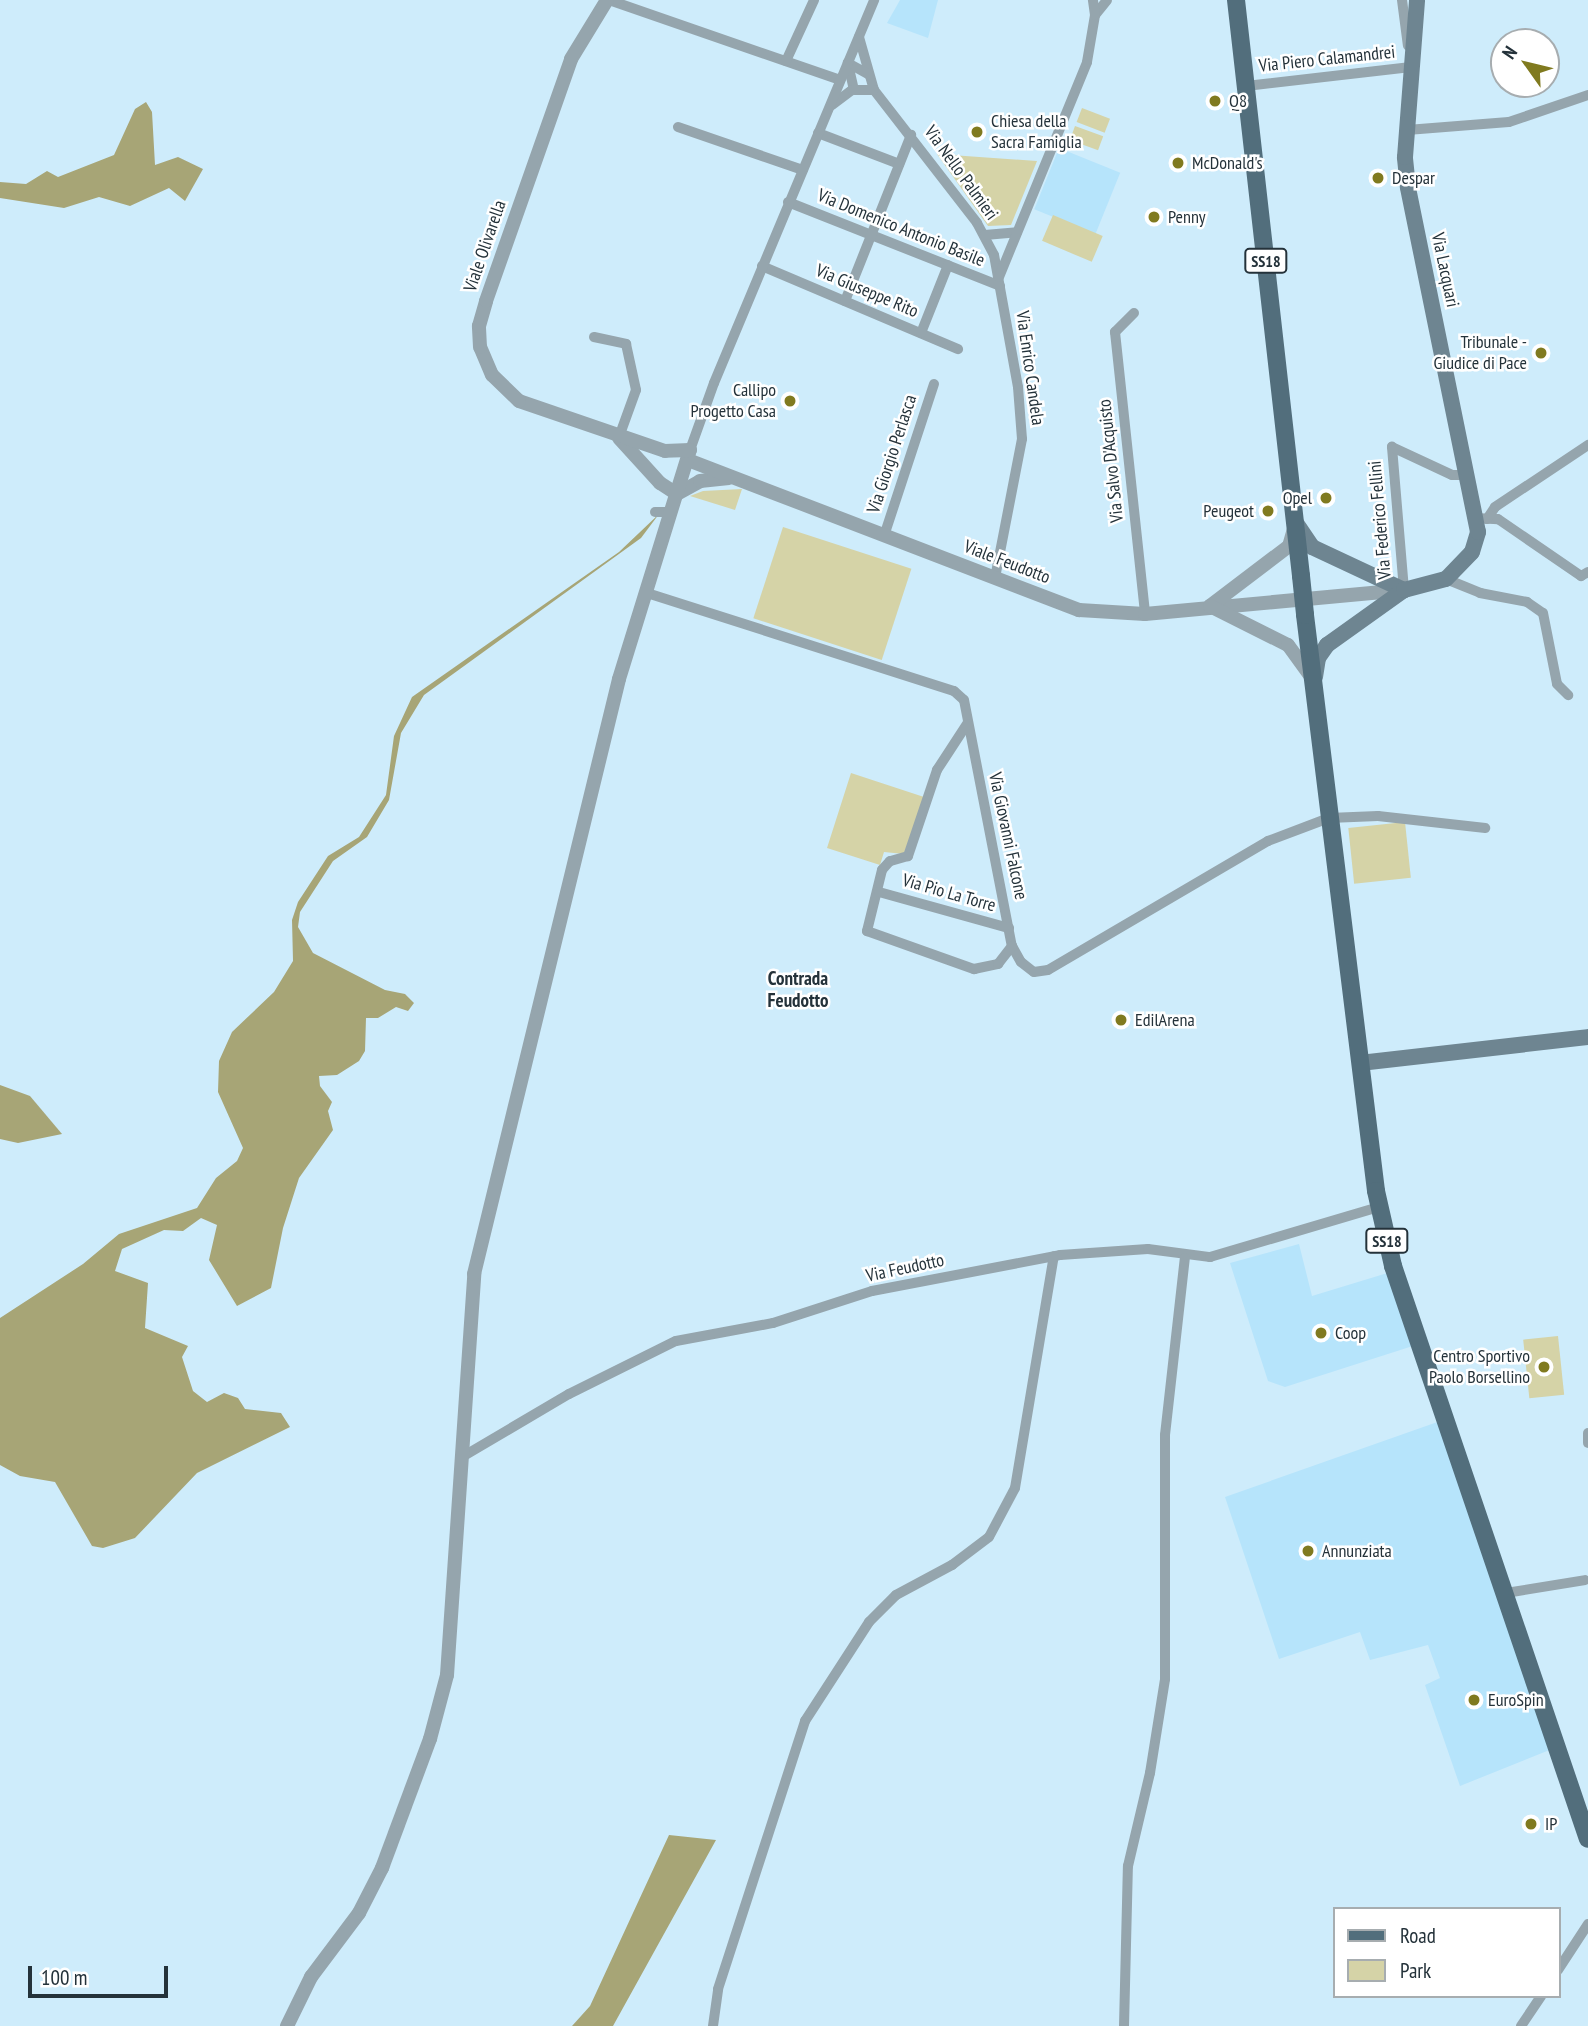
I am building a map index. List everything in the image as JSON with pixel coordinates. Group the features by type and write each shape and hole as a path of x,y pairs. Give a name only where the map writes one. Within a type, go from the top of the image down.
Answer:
{"main road":[{"name":"SS18","path":"1236,0 1329,818 1380,1207 1392,1266 1588,1839"},
{"name":"Via Lacquari","path":"1417,0 1407,130 1408,187 1468,475 1481,518 1472,552 1446,579"},
{"path":"1296,523 1312,547 1404,590"},
{"path":"1314,682 1318,657 1327,645 1404,590 1446,579"},
{"path":"1360,1063 1588,1037"}],"street":[{"path":"608,0 840,80"},
{"name":"Viale Olivarella","path":"608,0 570,59 479,326 480,346 492,375 519,401 687,460"},
{"path":"786,61 814,0"},
{"path":"287,2026 311,1977 359,1913 382,1868 430,1740 447,1675 474,1273 619,679 687,460 788,202 874,0"},
{"path":"999,282 1087,62 1096,15 1093,0"},
{"path":"1096,15 1107,0"},
{"path":"1402,0 1411,67"},
{"name":"Via Nello Palmieri","path":"859,37 874,90 985,235 999,282"},
{"path":"848,63 868,74"},
{"path":"848,63 854,90"},
{"name":"Via Piero Calamandrei","path":"1246,86 1411,67"},
{"path":"828,109 842,95 854,90 874,90"},
{"path":"1407,130 1509,122 1586,98"},
{"path":"678,127 803,170"},
{"path":"818,133 899,164"},
{"path":"845,301 911,135"},
{"name":"Via Domenico Antonio Basile","path":"788,202 948,265 999,282"},
{"path":"985,235 1017,232"},
{"path":"921,333 948,265"},
{"name":"Via Giuseppe Rito","path":"762,266 958,349"},
{"name":"Via Enrico Candela","path":"995,578 1018,476 1022,439 999,282"},
{"name":"Via Salvo D'Acquisto","path":"1134,313 1115,332 1145,614"},
{"path":"594,337 626,344 636,390 619,438"},
{"name":"Via Giorgio Perlasca","path":"884,536 934,384"},
{"name":"Viale Olivarella","path":"619,438 656,478 677,494"},
{"path":"1481,518 1588,445"},
{"name":"Via Federico Fellini","path":"1404,590 1392,447 1452,475 1468,475"},
{"path":"656,478 665,451"},
{"name":"Viale Feudotto","path":"687,460 1079,610 1145,614 1210,606 1325,600 1404,590"},
{"path":"677,494 700,481 726,476"},
{"path":"655,512 672,512"},
{"path":"1481,518 1498,519 1581,576 1588,572"},
{"path":"1296,523 1289,546 1210,606 1288,645 1314,682"},
{"path":"1446,579 1480,593 1527,602 1544,613 1557,684 1568,695"},
{"name":"Via Giovanni Falcone","path":"647,593 954,691 964,700 1012,946"},
{"path":"967,724 937,770 908,856 890,861 883,870 867,931 974,969 998,964 1012,946 1021,962 1034,972 1048,970 1268,841 1329,818 1368,815 1485,828"},
{"name":"Via Pio La Torre","path":"879,892 1009,929"},
{"name":"Via Feudotto","path":"463,1457 569,1394 676,1341 773,1323 872,1291 1054,1256 1148,1249 1185,1258 1210,1257 1380,1207"},
{"path":"713,2026 732,1941 805,1721 869,1622 896,1595 951,1565 989,1538 1015,1488 1054,1256"},
{"path":"1124,2026 1128,1866 1150,1773 1165,1679 1165,1435 1185,1258"},
{"path":"1588,1433 1588,1443"},
{"path":"1506,1593 1585,1580"},
{"path":"1560,1967 1588,1924"},
{"path":"1521,2026 1540,1998"}],"shaded area":[{"path":"900,0 938,0 928,38 887,23"},
{"path":"146,102 152,112 155,165 178,157 203,169 185,201 169,188 130,206 99,197 64,208 0,198 0,182 26,184 47,171 58,177 114,155 135,109"},
{"path":"1059,148 1120,173 1095,234 1034,209"},
{"path":"659,514 641,538 424,695 401,733 389,800 367,837 333,861 300,912 298,927 313,953 385,990 405,994 414,1003 408,1011 396,1007 378,1018 366,1018 365,1051 359,1061 337,1075 319,1076 320,1086 332,1102 328,1111 333,1130 299,1178 283,1228 271,1288 237,1306 209,1260 217,1225 201,1218 183,1231 164,1230 122,1249 115,1271 148,1283 145,1328 188,1346 182,1357 193,1391 207,1402 224,1393 238,1398 245,1409 281,1413 290,1427 197,1473 135,1538 103,1548 92,1546 55,1482 20,1476 0,1465 0,1318 83,1264 119,1234 197,1208 216,1178 237,1161 243,1148 218,1092 219,1061 232,1032 274,992 293,961 292,920 298,902 328,856 359,837 386,795 394,736 412,697 619,552"},
{"path":"0,1085 30,1096 62,1134 18,1143 0,1139"},
{"path":"1299,1244 1312,1296 1394,1271 1419,1344 1285,1387 1268,1381 1230,1263"},
{"path":"1446,1419 1557,1747 1460,1786 1425,1685 1440,1678 1428,1645 1370,1660 1360,1632 1279,1659 1225,1497"},
{"path":"669,1835 716,1840 613,2026 572,2026 590,2006"}],"green space":[{"path":"1082,108 1110,119 1105,133 1077,122"},
{"path":"1075,126 1103,136 1098,150 1070,140"},
{"path":"937,154 1037,161 1011,225 988,226"},
{"path":"1053,215 1103,236 1092,262 1042,241"},
{"path":"742,489 735,510 690,496 703,491"},
{"path":"783,527 911,569 882,660 753,618"},
{"path":"851,773 924,797 904,854 884,852 880,865 827,848"},
{"path":"1405,822 1411,878 1354,884 1348,828"},
{"name":"Centro Sportivo Paolo Borsellino","path":"1558,1336 1564,1395 1529,1398 1523,1340"}],"place":[{"name":"Q8","path":"1215,101"},
{"name":"Chiesa della Sacra Famiglia","path":"977,132"},
{"name":"McDonald's","path":"1178,163"},
{"name":"Despar","path":"1378,178"},
{"name":"Penny","path":"1154,217"},
{"name":"Tribunale - Giudice di Pace","path":"1541,353"},
{"name":"Callipo Progetto Casa","path":"790,401"},
{"name":"Opel","path":"1326,498"},
{"name":"Peugeot","path":"1268,511"},
{"name":"EdilArena","path":"1121,1020"},
{"name":"Coop","path":"1321,1333"},
{"name":"Centro Sportivo Paolo Borsellino","path":"1544,1367"},
{"name":"Annunziata","path":"1308,1551"},
{"name":"EuroSpin","path":"1474,1700"},
{"name":"IP","path":"1531,1824"}],"district":[{"name":"Contrada Feudotto","path":"798,990"}]}
